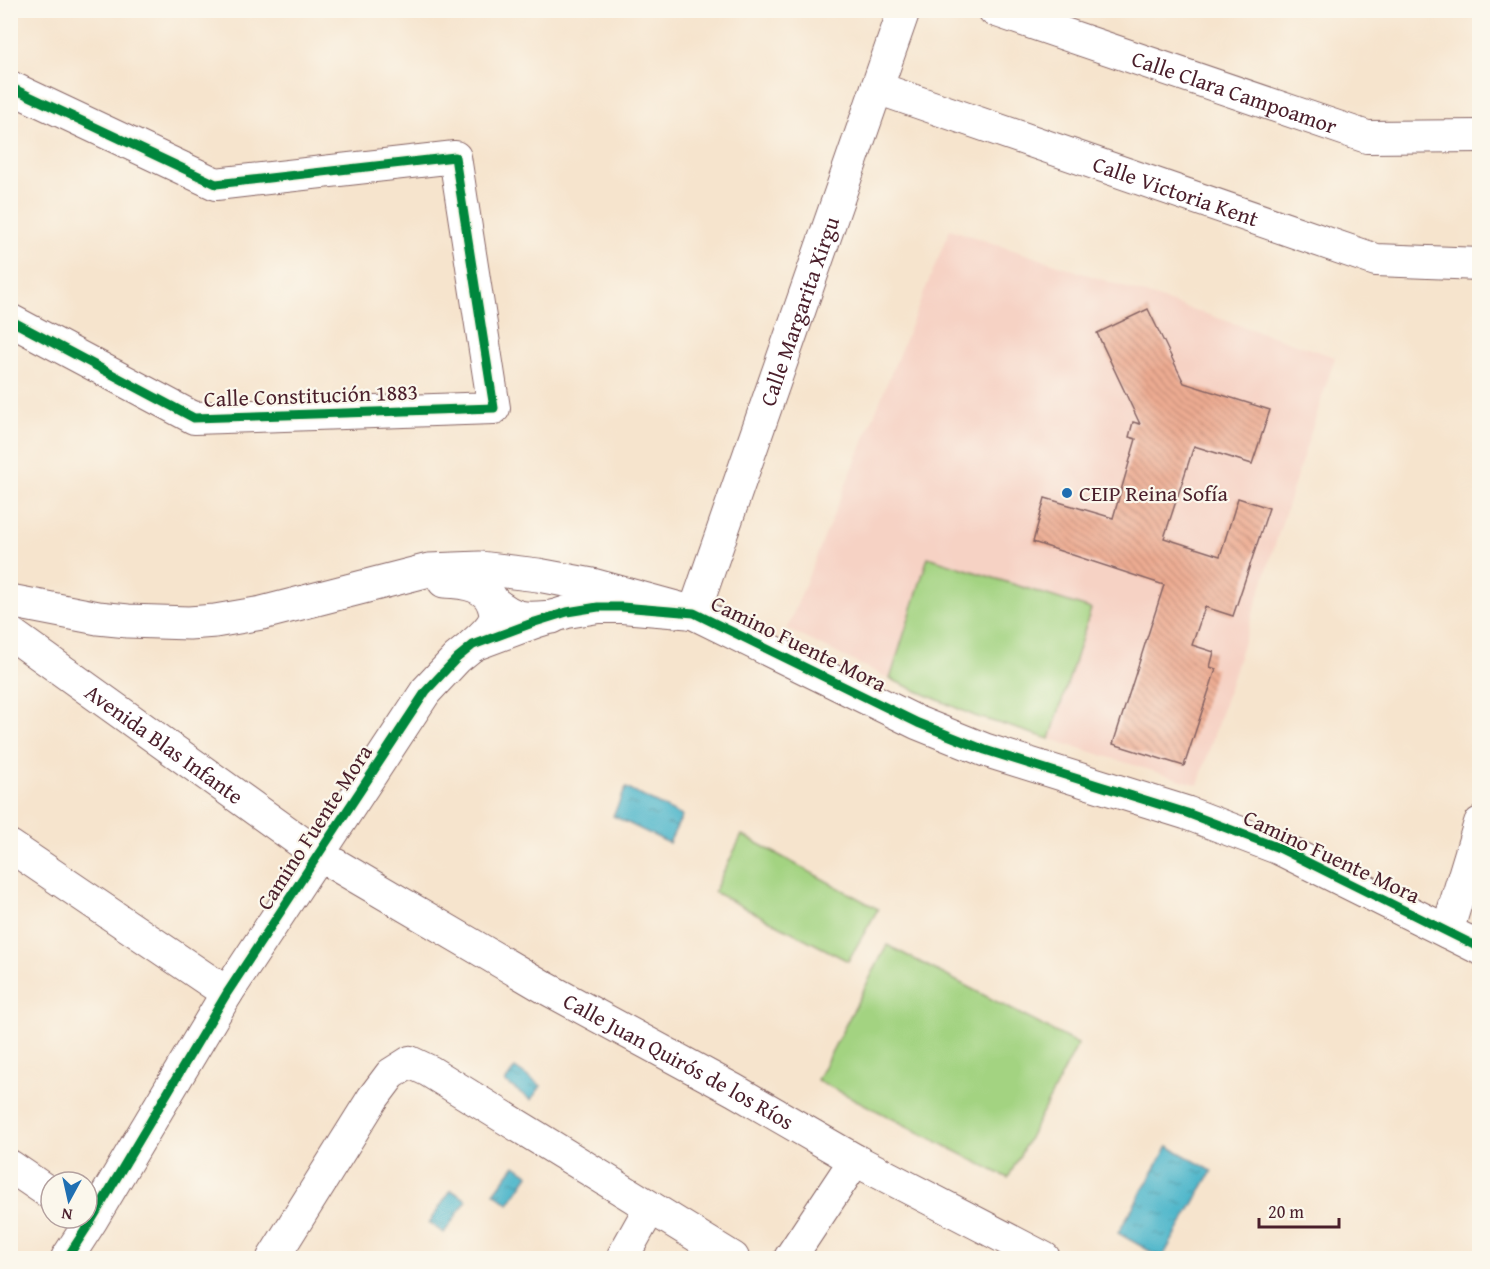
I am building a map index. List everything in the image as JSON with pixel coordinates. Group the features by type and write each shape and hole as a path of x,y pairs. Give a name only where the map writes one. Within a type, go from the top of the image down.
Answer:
{"street":[{"name":"Calle Margarita Xirgu","path":"694,613 904,10"},
{"name":"Calle Clara Campoamor","path":"994,10 1366,137 1479,136"},
{"name":"Calle Constitución 1883","path":"10,87 216,184 455,157 494,408 194,418 10,320"},
{"name":"Calle Victoria Kent","path":"877,88 1376,260 1479,264"},
{"path":"10,601 108,619 189,623 262,613 429,570 480,568 592,585 694,613"},
{"path":"382,581 467,583 482,589 494,603 516,618 552,617"},
{"path":"474,645 489,630 495,620 494,603"},
{"name":"Camino Fuente Mora","path":"99,1204 228,993 426,691 457,658 474,645 567,612 598,607 622,607 694,613 918,723 985,750 1186,813 1279,848 1479,948"},
{"name":"Avenida Blas Infante","path":"10,633 319,855"},
{"path":"1447,932 1479,823"},
{"path":"10,846 228,993"},
{"name":"Calle Juan Quirós de los Ríos","path":"319,855 544,987 734,1090 855,1160 1044,1258"},
{"path":"273,1258 373,1098 391,1074 410,1062 429,1071 733,1258"},
{"path":"790,1258 855,1160"},
{"path":"10,1166 39,1186"},
{"path":"621,1258 650,1208"},
{"name":"Camino Fuente Mora","path":"67,1258 83,1230"}],"shaded area":[{"name":"CEIP Reina Sofía","path":"950,229 1335,357 1198,785 1050,739 890,679 787,629"}],"green space":[{"path":"928,557 1091,609 1050,739 975,716 890,679"},
{"path":"742,835 878,909 848,961 714,892"},
{"path":"887,945 1078,1044 1008,1178 817,1080"}],"water":[{"path":"626,788 682,816 669,843 613,816"},
{"path":"515,1068 541,1086 531,1100 505,1082"},
{"path":"1168,1146 1212,1171 1162,1258 1118,1233"},
{"path":"515,1165 529,1175 509,1204 494,1193"},
{"path":"451,1190 467,1200 444,1233 429,1223"}],"building":[{"path":"1148,309 1184,383 1270,410 1252,464 1194,446 1164,538 1220,556 1238,498 1269,508 1233,616 1205,607 1192,645 1214,652 1210,667 1216,669 1184,766 1113,744 1164,585 1033,542 1045,498 1113,518 1136,439 1129,437 1133,422 1140,424 1097,333"}],"cycle path":[{"path":"10,87 216,184 455,157 494,408 194,418 10,320"},
{"path":"67,1258 227,993 426,691 457,658 473,645 567,612 598,607 622,607 694,613 918,723 985,750 1187,813 1279,848 1480,948"}],"place":[{"name":"CEIP Reina Sofía","path":"1067,493"}]}
